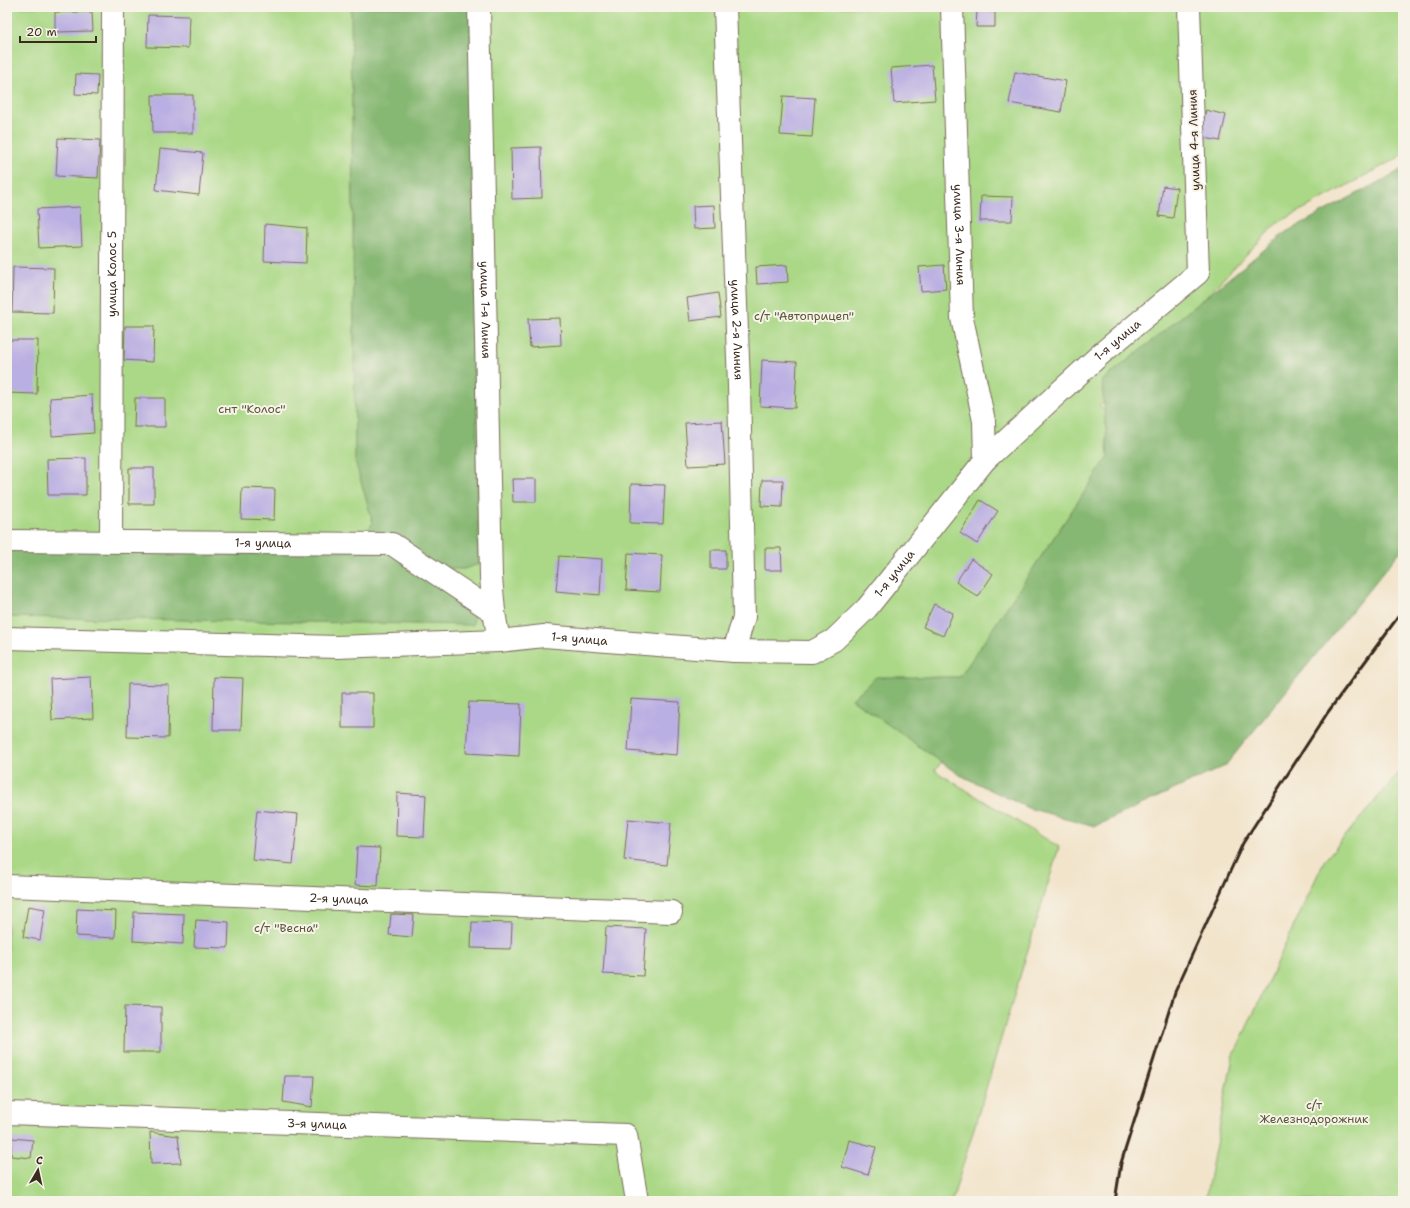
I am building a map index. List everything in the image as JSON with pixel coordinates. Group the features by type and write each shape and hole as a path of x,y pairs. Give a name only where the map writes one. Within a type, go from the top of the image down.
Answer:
{"street":[{"name":"улица Колос 5","path":"111,541 113,7"},
{"name":"улица 1-я Линия","path":"479,7 491,569 494,612"},
{"name":"улица 2-я Линия","path":"725,7 739,385 744,617 734,651"},
{"name":"улица 3-я Линия","path":"952,7 962,318 984,421 985,460"},
{"name":"улица 4-я Линия","path":"1189,7 1198,273"},
{"name":"1-я улица","path":"7,638 337,647 499,641 544,636 734,651 812,652 834,640 867,608 985,460 1102,353 1198,273"},
{"name":"1-я улица","path":"7,541 392,544 494,612"},
{"path":"494,612 499,641"},
{"name":"2-я улица","path":"7,886 671,912"},
{"name":"3-я улица","path":"7,1113 626,1135 637,1201"}],"green space":[{"path":"7,7 1403,7 1403,155 1276,224 1100,406 1155,456 935,771 1059,847 952,1201 7,1201"},
{"path":"351,7 470,7 479,564 464,569 445,569 474,612 473,625 7,617 7,540 354,548 373,523 355,461"},
{"path":"1403,169 1403,548 1225,766 1095,826 1028,808 958,774 852,699 876,677 960,677 1108,457 1102,381 1286,232"},
{"name":"с/т Железнодорожник","path":"1403,768 1403,1201 1205,1201 1233,1057 1324,861"}],"building":[{"path":"977,11 995,12 995,27 976,27"},
{"path":"55,12 92,12 93,31 55,32"},
{"path":"148,15 189,16 188,48 147,47"},
{"path":"932,65 935,100 894,103 891,68"},
{"path":"1015,72 1066,81 1061,112 1009,103"},
{"path":"76,74 98,75 97,95 75,94"},
{"path":"152,95 193,95 193,133 153,133"},
{"path":"783,96 815,98 812,137 780,135"},
{"path":"1206,110 1226,115 1220,141 1200,137"},
{"path":"58,138 100,140 98,178 56,176"},
{"path":"541,147 542,198 512,199 511,148"},
{"path":"160,149 203,153 199,195 156,190"},
{"path":"1163,186 1177,188 1173,218 1159,216"},
{"path":"981,196 1013,197 1012,221 980,221"},
{"path":"714,205 715,228 694,229 693,206"},
{"path":"80,207 82,246 39,248 37,209"},
{"path":"265,224 307,228 306,263 264,261"},
{"path":"787,265 788,282 757,284 756,267"},
{"path":"944,265 946,289 921,291 919,267"},
{"path":"13,267 54,268 53,313 12,312"},
{"path":"718,293 721,317 690,321 687,298"},
{"path":"560,318 561,345 530,347 528,319"},
{"path":"125,326 154,326 153,362 124,360"},
{"path":"7,340 38,340 37,394 7,393"},
{"path":"762,360 797,362 795,408 760,406"},
{"path":"92,395 94,433 52,436 50,398"},
{"path":"135,398 165,398 165,427 134,427"},
{"path":"722,421 725,464 688,466 685,423"},
{"path":"86,458 86,495 48,495 47,459"},
{"path":"129,468 154,468 154,504 129,504"},
{"path":"512,479 536,479 536,502 513,502"},
{"path":"762,480 783,480 782,507 761,506"},
{"path":"631,484 665,485 663,524 630,523"},
{"path":"242,488 275,489 274,520 241,519"},
{"path":"980,500 998,511 977,544 960,533"},
{"path":"765,548 781,548 782,570 765,570"},
{"path":"711,550 726,550 726,569 711,569"},
{"path":"628,553 662,555 660,592 626,590"},
{"path":"559,556 602,559 600,595 556,591"},
{"path":"971,559 993,574 978,597 956,582"},
{"path":"934,604 953,613 943,636 923,627"},
{"path":"91,677 93,718 52,720 50,679"},
{"path":"214,677 243,678 241,730 213,730"},
{"path":"128,684 169,685 168,738 127,737"},
{"path":"342,693 373,693 373,728 342,728"},
{"path":"631,699 680,702 677,755 628,751"},
{"path":"469,702 521,704 519,756 466,753"},
{"path":"397,793 426,795 424,837 396,836"},
{"path":"257,810 298,814 293,864 252,860"},
{"path":"628,819 671,823 667,865 624,860"},
{"path":"357,847 380,848 378,886 355,885"},
{"path":"28,906 45,909 40,940 23,937"},
{"path":"77,909 116,911 115,938 76,936"},
{"path":"134,912 184,914 183,944 133,941"},
{"path":"391,914 414,915 412,937 389,935"},
{"path":"196,920 229,922 228,948 194,947"},
{"path":"472,922 512,923 511,949 471,948"},
{"path":"606,927 646,929 643,976 603,974"},
{"path":"125,1006 161,1007 161,1052 124,1052"},
{"path":"285,1076 314,1076 312,1107 283,1102"},
{"path":"150,1132 178,1136 181,1163 151,1164"},
{"path":"12,1138 33,1140 31,1158 11,1156"},
{"path":"849,1140 876,1147 868,1175 842,1167"}],"railway":[{"path":"1115,1201 1121,1163 1175,992 1243,843 1328,712 1403,612"}],"park label":[{"name":"с/т \"Автоприцеп\"","path":"804,316"},
{"name":"снт \"Колос\"","path":"252,409"},
{"name":"с/т \"Весна\"","path":"286,928"}]}
